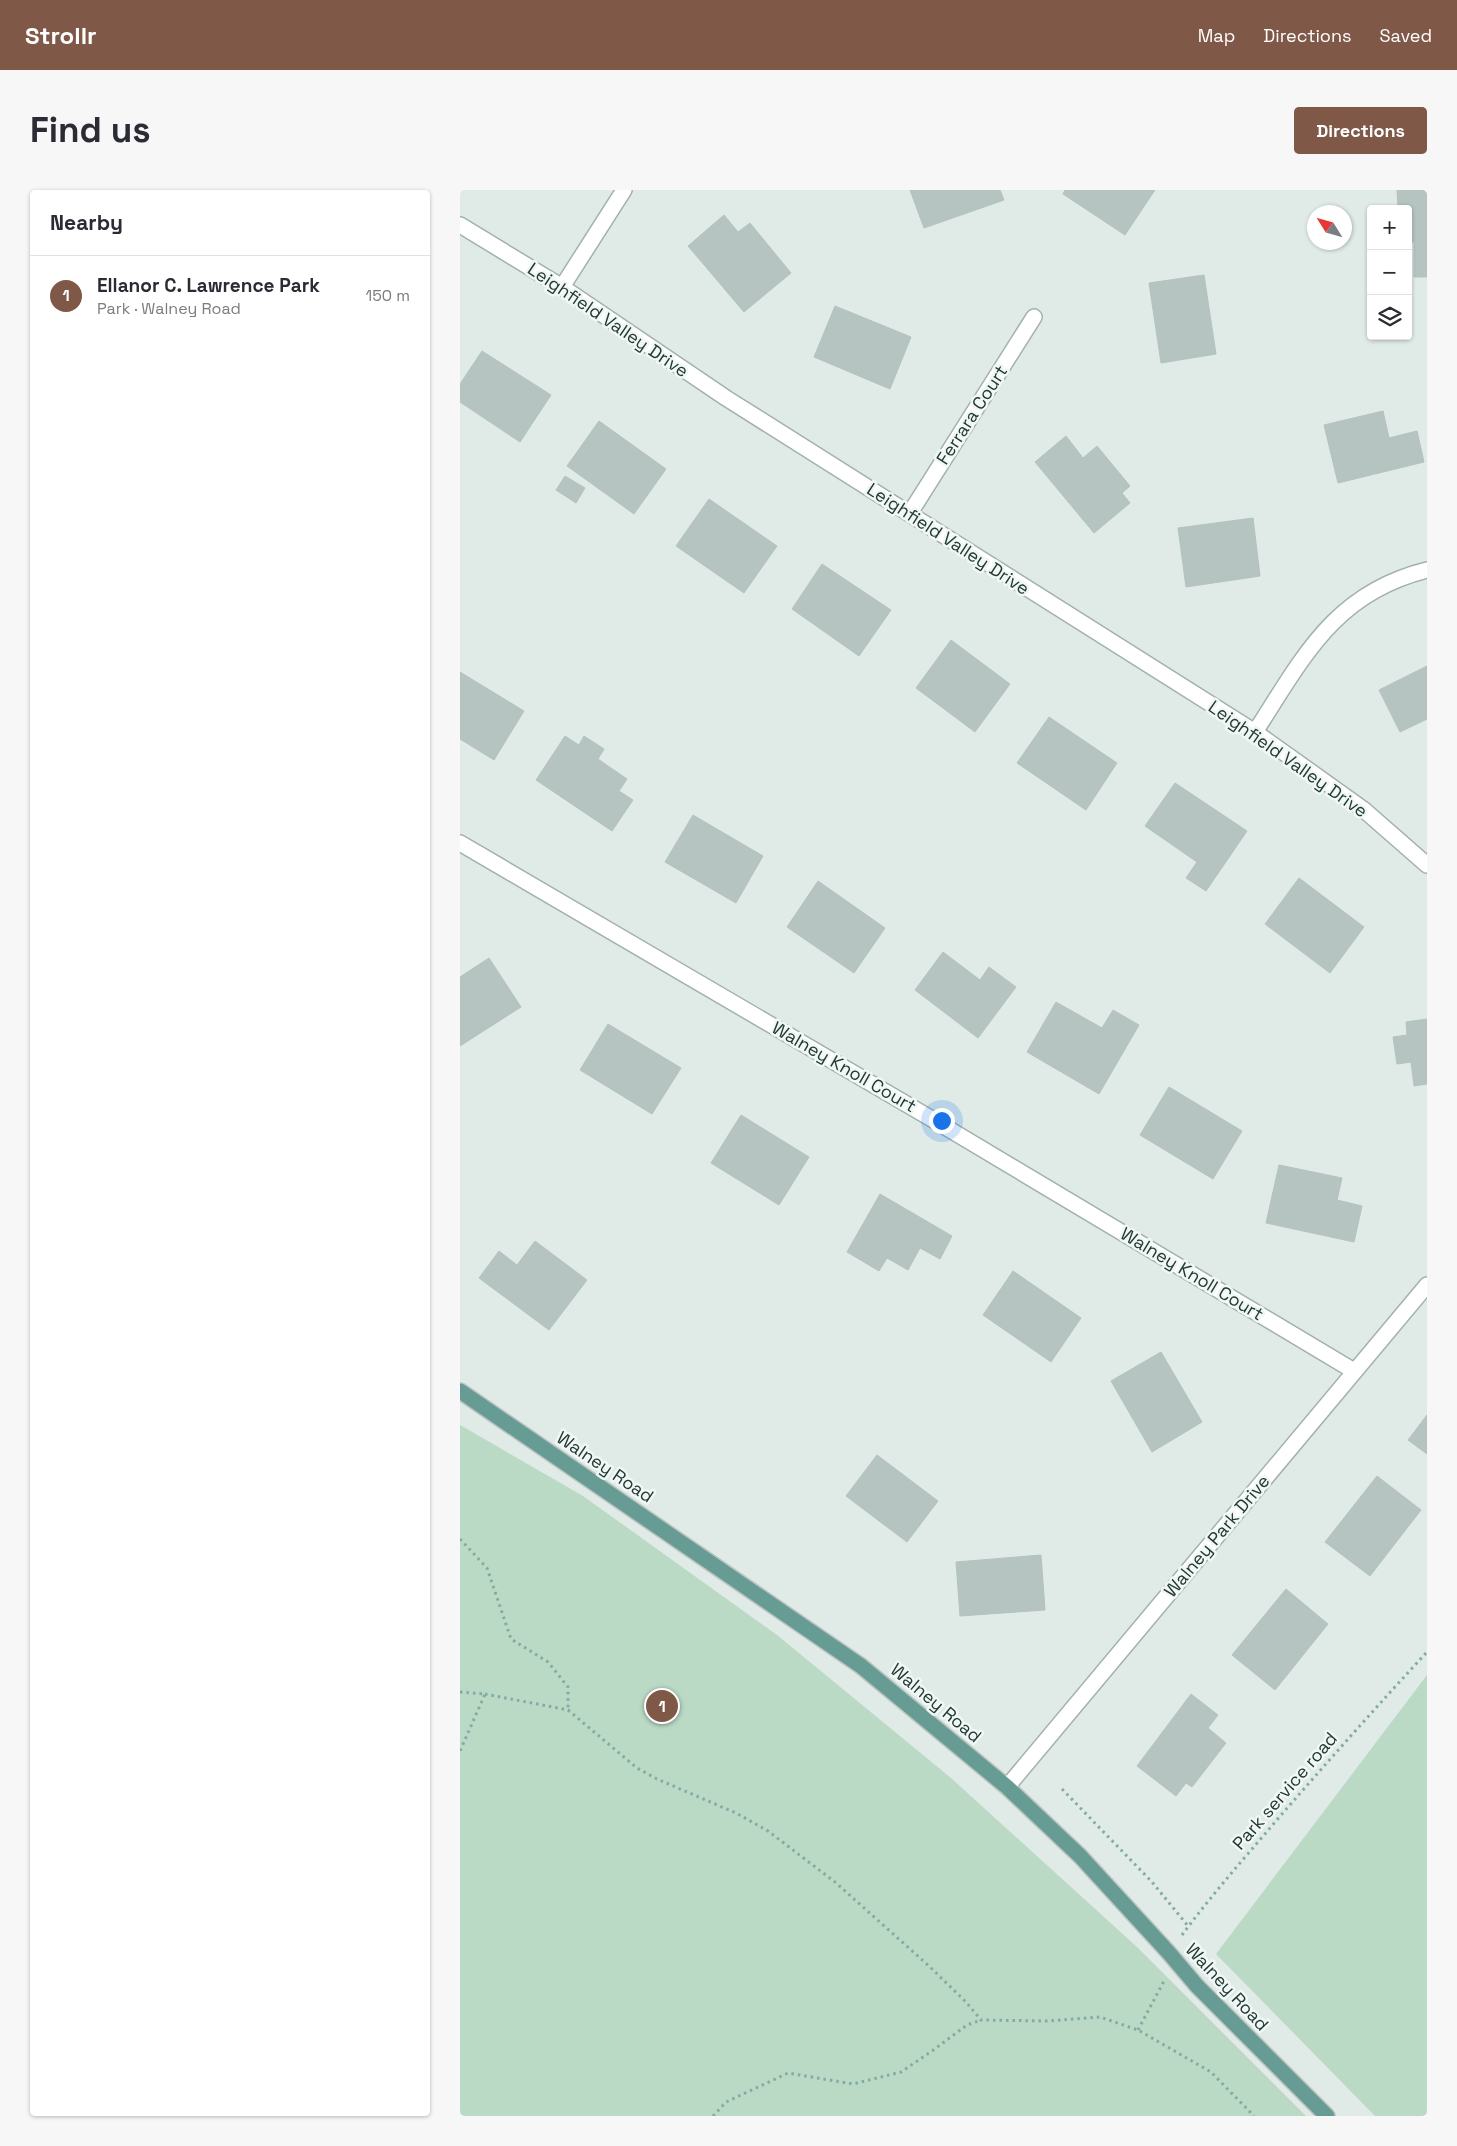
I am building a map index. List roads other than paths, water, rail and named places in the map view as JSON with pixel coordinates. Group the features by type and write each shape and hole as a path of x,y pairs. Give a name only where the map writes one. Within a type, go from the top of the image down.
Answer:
{"main road":[{"name":"Walney Road","path":"460,1391 861,1666 1008,1787 1080,1856 1197,1986 1327,2116"}],"street":[{"path":"562,287 624,190"},
{"name":"Leighfield Valley Drive","path":"460,225 562,287 726,398 1255,732 1363,809 1427,866"},
{"name":"Ferrara Court","path":"910,513 1034,317"},
{"path":"1255,732 1314,642 1331,623 1350,606 1372,592 1395,580 1427,570"},
{"name":"Walney Knoll Court","path":"460,843 936,1122 1354,1371"},
{"name":"Walney Park Drive","path":"1008,1787 1427,1285"}],"place":[{"name":"Ellanor C. Lawrence Park","path":"662,1706"}]}
